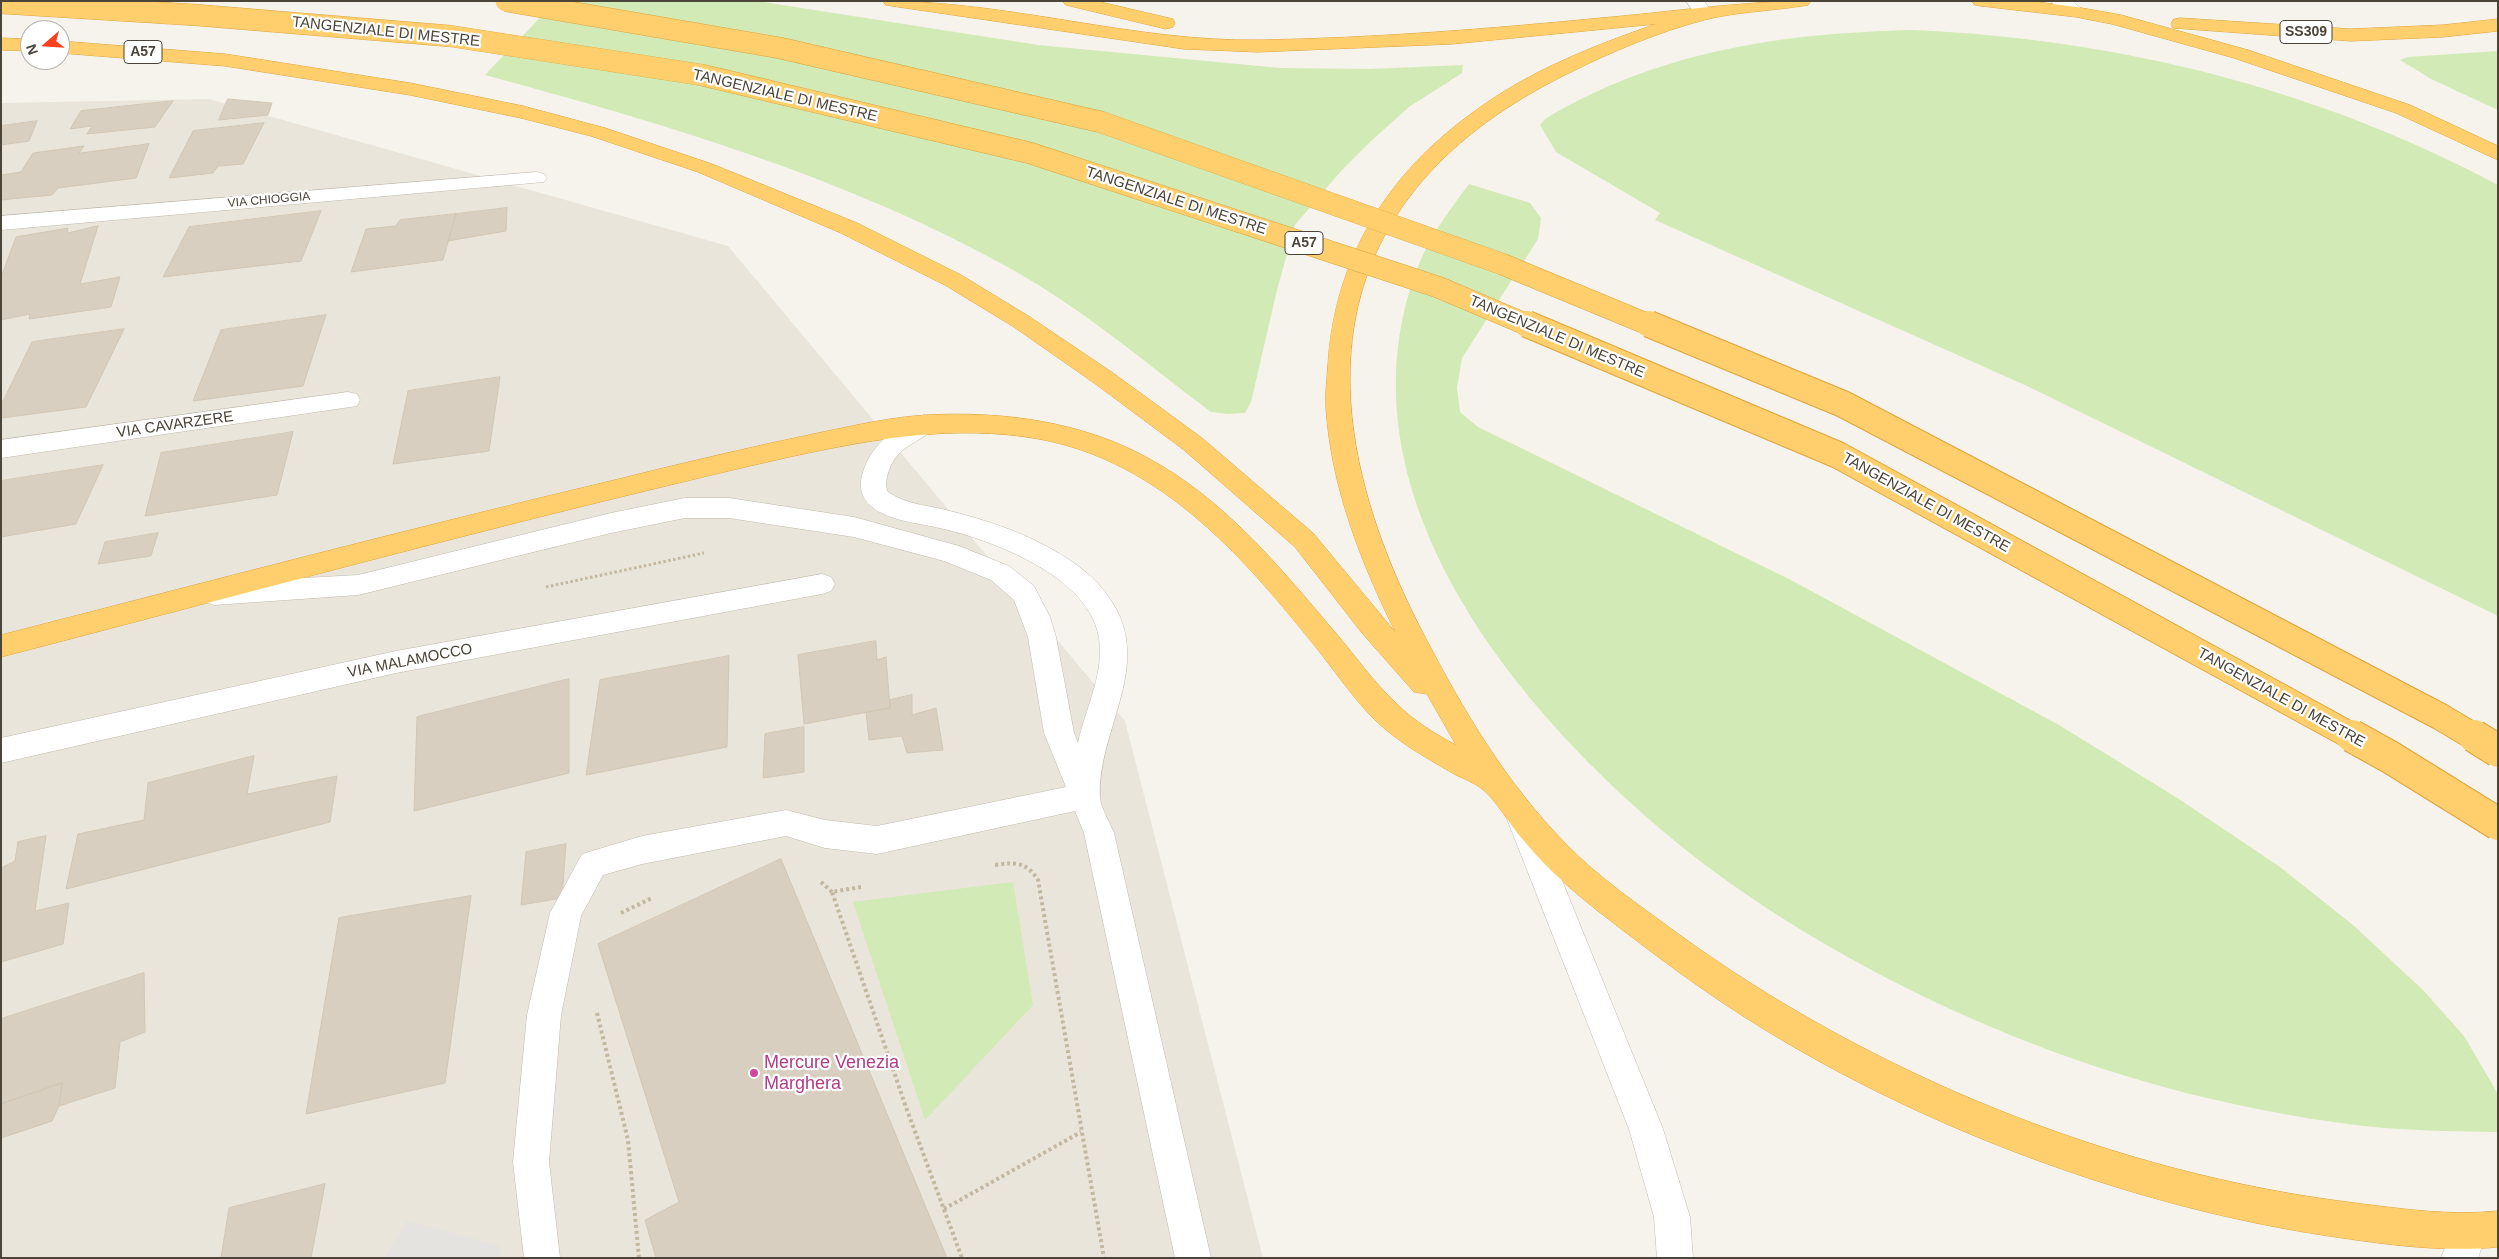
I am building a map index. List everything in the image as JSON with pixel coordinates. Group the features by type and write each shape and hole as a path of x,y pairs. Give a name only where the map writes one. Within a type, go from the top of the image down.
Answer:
{"highway":[{"path":"506,1 780,48 1101,122 1502,264 1844,404 2441,717 2498,751"},
{"path":"892,1 1184,43 1258,46 1452,38 1699,8 1802,1"},
{"path":"1072,1 1160,22 1326,44"},
{"path":"1981,1 2076,12 2114,19 2241,54 2403,110 2498,154"},
{"name":"TANGENZIALE DI MESTRE","path":"1,3 196,14 450,36 702,75 1030,153 1438,287 1838,455 2390,757 2498,824"},
{"path":"1699,8 1573,63 1494,106 1455,135 1419,168 1392,205 1367,248 1348,300 1340,353 1338,408 1345,453 1356,496 1391,598 1451,714 1492,780 1556,855 1620,910 1693,966 1818,1044 1922,1096 2046,1147 2188,1190 2326,1218 2483,1237"},
{"name":"SS309","path":"2114,19 2352,35 2443,32 2498,25"},
{"path":"1,44 20,45"},
{"name":"A57","path":"70,48 226,60 410,89 487,104 598,132 705,168 811,211 953,280 1022,322 1105,379 1194,444 1304,540 1372,625 1451,714"},
{"path":"1,646 400,542 763,453 924,424 1008,426 1037,430 1079,440 1106,449 1165,478 1198,502 1247,550 1390,715 1432,747 1492,780"}],"street":[{"path":"2060,1 2076,12"},
{"name":"VIA CHIOGGIA","path":"1,223 537,178"},
{"name":"VIA CAVARZERE","path":"1,449 348,400"},
{"path":"924,424 900,438 885,453 873,482 875,492 880,499 898,507 951,521 1037,554 1062,567 1082,584 1098,600 1105,614 1116,653 1114,674 1094,735 1087,773 1086,796"},
{"path":"197,595 358,585 611,523 685,508 729,508 854,527 976,562 1000,573 1024,593 1036,617 1042,637 1059,733 1071,765 1086,796 1099,833 1193,1258"},
{"name":"VIA MALAMOCCO","path":"1,751 396,662 822,584"},
{"path":"542,1258 531,1162 544,1015 566,913 593,864 642,850 786,823 825,834 877,840 966,823 1086,796"},
{"path":"1518,811 1646,1128 1672,1218 1675,1258"}],"path":[{"path":"985,867 1021,863 1032,870 1038,880 1104,1258"},
{"path":"820,881 832,892 907,1110 962,1258"},
{"path":"832,892 870,886"},
{"path":"618,915 658,895"},
{"path":"596,1009 628,1140 639,1258"},
{"path":"944,1209 1081,1132"}],"shaded area":[{"path":"209,99 728,246 1125,721 1263,1258 1,1258 1,103"},
{"path":"407,1221 498,1245 501,1258 384,1258"}],"green space":[{"path":"556,1 757,1 1038,45 1280,68 1370,69 1463,65 1462,73 1409,107 1370,142 1342,170 1295,225 1277,290 1251,402 1245,413 1228,414 1211,412 1065,302 1013,270 951,237 822,181 755,156 621,113 485,75"},
{"path":"1913,30 1990,35 2065,44 2140,57 2214,74 2287,96 2359,121 2429,151 2498,185 2498,616 2027,386 1655,220 1660,213 1556,152 1540,125 1545,119 1588,96 1632,77 1677,62 1723,50 1817,36"},
{"path":"2498,51 2498,110 2431,79 2400,60 2408,57"},
{"path":"1469,184 1530,203 1541,218 1538,239 1462,358 1457,388 1460,412 1478,427 1789,579 2059,725 2179,799 2280,867 2353,925 2423,990 2464,1036 2498,1094 2498,1132 2385,1128 2268,1111 2149,1083 2033,1044 1908,989 1826,945 1748,896 1712,870 1646,816 1580,753 1519,684 1466,608 1425,528 1401,443 1397,357 1417,269 1433,235"},
{"path":"1013,882 1033,1005 925,1120 853,902"}],"building":[{"path":"228,99 272,103 268,115 219,120"},
{"path":"173,101 155,127 87,134 92,126 70,129 81,111"},
{"path":"37,121 29,141 1,145 1,126"},
{"path":"264,123 243,164 218,166 213,173 169,178 193,131"},
{"path":"149,144 136,178 58,188 52,195 1,200 1,175 21,172 33,153 84,146 79,153"},
{"path":"507,208 506,231 448,241 456,214"},
{"path":"321,211 301,261 163,277 189,227"},
{"path":"456,214 443,260 351,272 366,229 396,226 400,220"},
{"path":"98,226 80,284 120,277 111,307 29,319 30,314 1,320 1,277 16,237 68,228 67,233"},
{"path":"326,315 303,386 193,401 221,330"},
{"path":"124,329 86,407 1,418 1,405 32,342"},
{"path":"500,377 489,451 393,464 408,391"},
{"path":"293,432 277,495 145,516 161,453"},
{"path":"103,465 76,524 1,537 1,481"},
{"path":"158,533 151,556 98,564 105,542"},
{"path":"876,641 877,660 886,657 890,708 804,724 798,655"},
{"path":"729,656 727,747 586,775 600,680"},
{"path":"569,679 569,773 414,811 417,717"},
{"path":"912,695 912,715 936,708 943,750 907,753 902,736 869,740 866,712 890,708 890,700"},
{"path":"804,727 804,772 763,778 765,734"},
{"path":"254,756 247,794 337,776 330,822 66,889 78,834 144,820 148,783"},
{"path":"46,836 35,911 69,903 63,944 1,962 1,868 15,861 18,842"},
{"path":"566,844 562,898 521,905 526,852"},
{"name":"Mercure Venezia Marghera","path":"781,859 947,1258 656,1258 645,1220 679,1202 598,944"},
{"path":"471,896 445,1083 306,1114 339,918"},
{"path":"144,973 145,1032 120,1042 115,1088 59,1106 62,1083 1,1104 1,1019"},
{"path":"62,1083 59,1106 52,1121 1,1138 1,1104"},
{"path":"325,1184 311,1258 221,1258 229,1208"}],"place":[{"name":"Mercure Venezia Marghera","path":"754,1073"}]}
